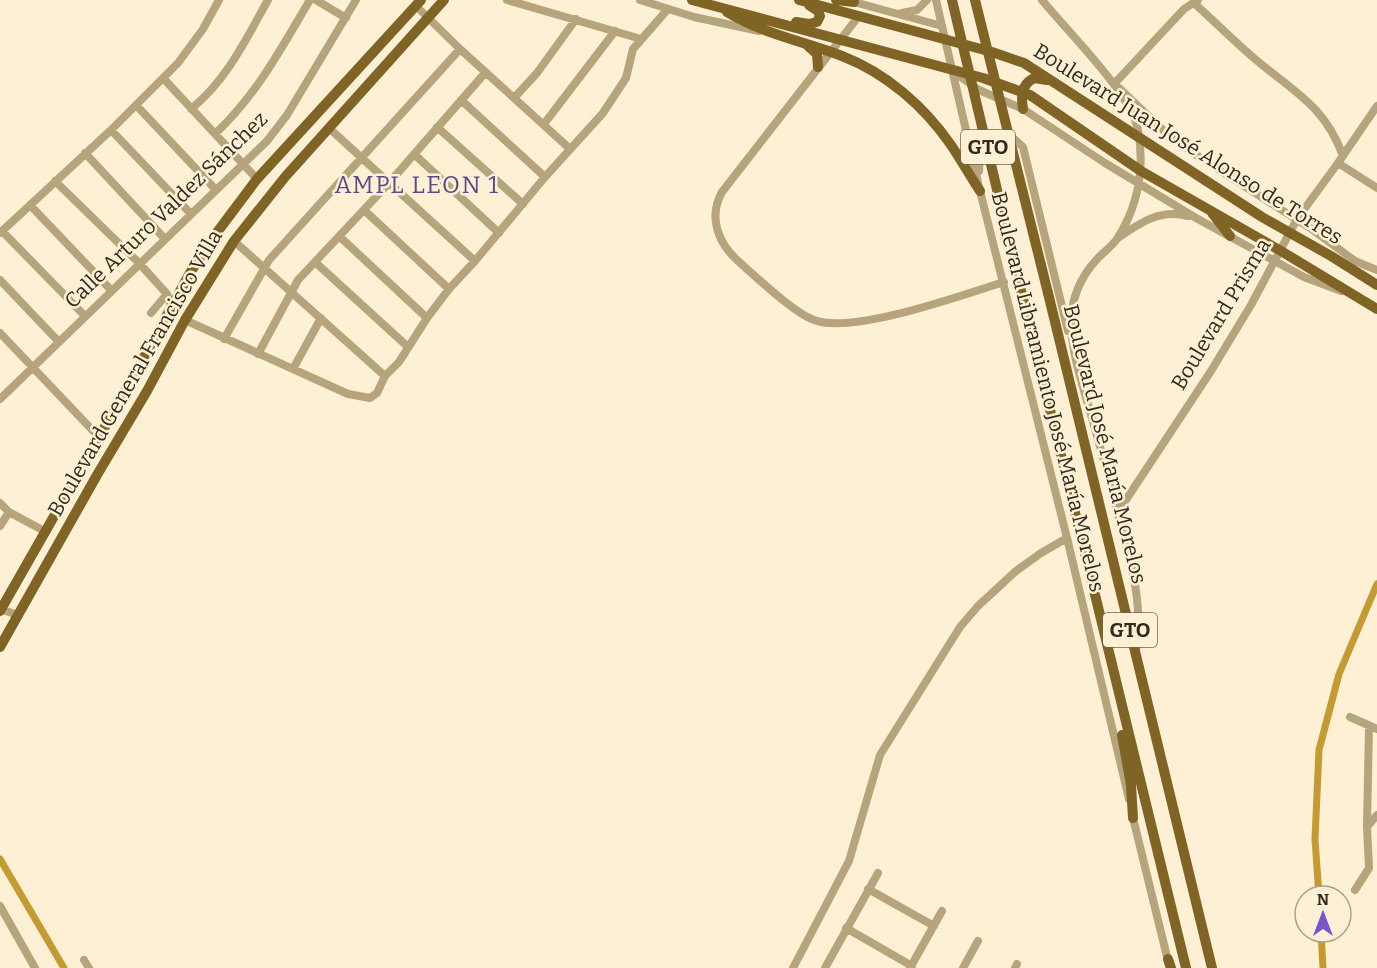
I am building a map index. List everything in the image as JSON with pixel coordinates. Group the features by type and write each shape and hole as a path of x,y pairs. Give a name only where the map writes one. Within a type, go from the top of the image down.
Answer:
{"main road":[{"name":"Boulevard General Francisco Villa","path":"0,647 147,391 185,320 234,241 279,184 444,0"},
{"name":"Boulevard Juan José Alonso de Torres","path":"692,0 1022,91 1141,171 1208,208 1377,309"},
{"path":"736,11 805,24 817,22 820,16 818,11 800,0"},
{"name":"Boulevard Juan José Alonso de Torres","path":"800,0 992,52 1024,63 1262,217 1376,284"},
{"path":"836,0 851,1"},
{"name":"GTO","path":"952,0 1186,968"},
{"name":"Boulevard José María Morelos","path":"975,0 1212,968"},
{"name":"Boulevard General Francisco Villa","path":"0,610 171,306 212,239 256,179 421,2"},
{"path":"421,2 428,19"},
{"path":"381,71 417,24 421,2"},
{"path":"716,6 739,20 769,33 831,52 873,71 912,100 945,137 980,191"},
{"path":"805,44 817,54 818,67"},
{"path":"1023,109 1022,91 1030,80 1042,78 1101,113"},
{"path":"1208,208 1230,236"},
{"path":"18,615 12,608 12,603 33,566 32,556"},
{"path":"0,610 7,621 0,635"},
{"path":"1113,672 1117,709 1131,785 1133,818"}],"street":[{"path":"84,315 1,232 111,130 163,78 191,47 219,0"},
{"path":"191,109 215,87 225,74 268,0"},
{"path":"215,134 240,109 260,84 310,0"},
{"path":"316,0 346,18"},
{"name":"Calle Arturo Valdez Sánchez","path":"0,399 84,315 267,141 287,115 356,0"},
{"path":"507,0 640,39"},
{"path":"640,0 720,23 769,33"},
{"path":"892,13 912,12 927,0"},
{"name":"Boulevard Libramiento José María Morelos","path":"936,0 980,191 1170,965"},
{"name":"Boulevard Libramiento José María Morelos","path":"1042,0 1114,84 1134,117 1139,138 1141,171 1131,212 1116,240 1087,270 1080,282 1072,309 1072,349 1118,512 1139,610 1136,654"},
{"path":"851,1 942,26"},
{"path":"1376,284 1369,274 1354,261 1297,219 1229,178 1180,143 1114,84 1184,9 1196,2 1256,59 1318,111 1332,128 1341,160 1377,188"},
{"path":"185,320 357,397 370,398 377,393 385,376 399,362 449,289 569,148 598,118 626,78 630,56 640,39 649,32 668,9"},
{"path":"858,17 718,200 715,208 716,227 734,257 801,313 826,324 852,323 898,314 1004,282"},
{"path":"428,19 569,148"},
{"path":"514,98 526,86 576,19"},
{"path":"544,124 615,31"},
{"path":"224,339 264,268 460,49"},
{"path":"952,71 979,90 1023,109 1196,218 1304,277 1361,299"},
{"path":"258,354 297,280 389,183 485,73"},
{"path":"163,78 256,179"},
{"path":"461,100 544,177"},
{"path":"136,105 216,190"},
{"name":"Boulevard Prisma","path":"1118,512 1209,374 1276,261 1297,219 1376,109"},
{"path":"437,127 523,204"},
{"path":"330,129 475,261"},
{"path":"111,130 191,214"},
{"path":"980,191 979,162 985,146 999,137 1013,138 1023,147 1025,154 1072,349"},
{"path":"85,153 165,239"},
{"path":"414,154 499,233"},
{"path":"55,181 139,263 167,294 171,306"},
{"path":"30,205 111,290"},
{"path":"364,210 449,289"},
{"path":"1116,240 1152,217 1171,214 1196,218"},
{"path":"339,236 427,318"},
{"path":"234,241 385,376"},
{"path":"1354,261 1377,270"},
{"path":"315,262 408,347"},
{"path":"0,280 58,341"},
{"path":"152,313 167,294"},
{"path":"293,369 321,318"},
{"path":"1,337 33,367 99,437"},
{"path":"0,503 9,512 45,532"},
{"path":"0,526 9,512"},
{"path":"793,968 849,861 880,755 960,627 975,609 1016,571 1067,538"},
{"path":"0,610 18,615"},
{"path":"1350,717 1373,728 1367,827 1369,868 1354,890"},
{"path":"1367,827 1377,815"},
{"path":"825,968 878,873"},
{"path":"868,889 934,926"},
{"path":"0,906 35,968"},
{"path":"846,928 911,967 942,912"},
{"path":"963,968 978,941"}],"waterway":[{"path":"1318,884 1315,839 1319,750 1339,674 1377,584"},
{"path":"0,859 64,968"},
{"path":"1322,944 1323,968"}],"district":[{"name":"AMPL LEON 1","path":"417,185"}]}
